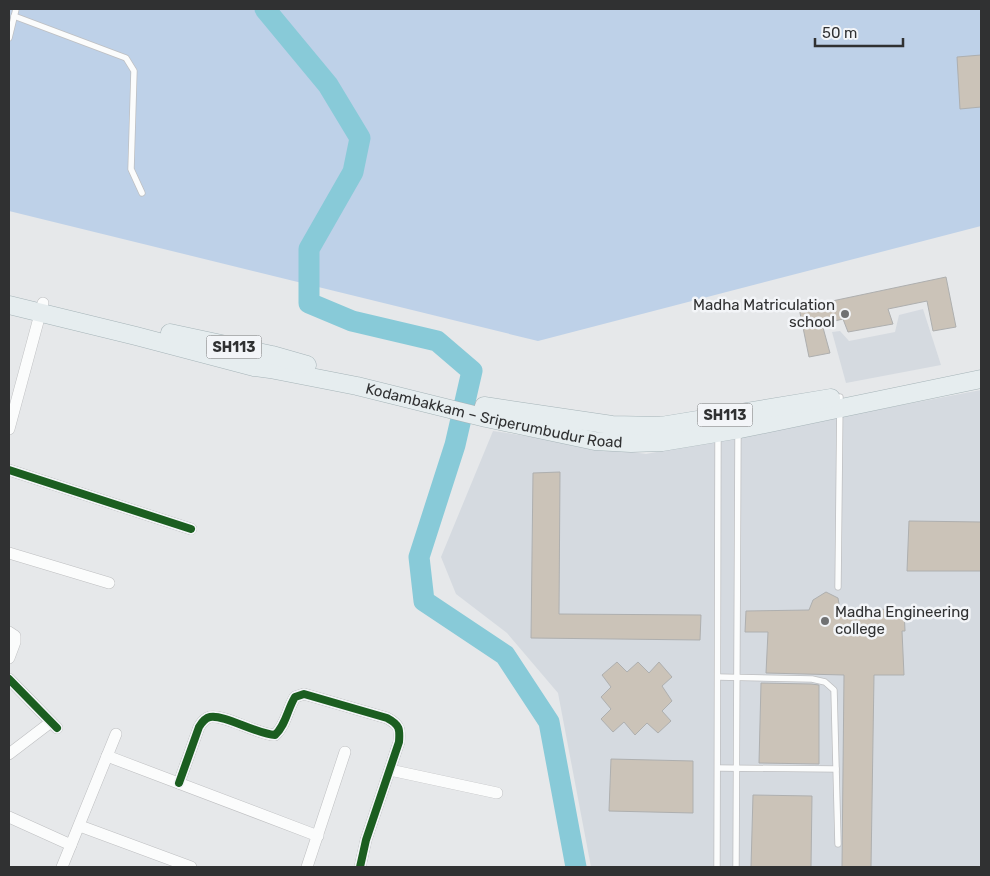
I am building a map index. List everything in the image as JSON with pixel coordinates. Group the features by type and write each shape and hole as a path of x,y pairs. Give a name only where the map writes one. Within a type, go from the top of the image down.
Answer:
{"main road":[{"name":"Kodambakkam – Sriperumbudur Road","path":"9,294 42,308 254,367 270,368 463,406 596,441 614,443 662,442 718,424 981,379"},
{"name":"Kodambakkam – Sriperumbudur Road","path":"9,305 42,308"},
{"name":"Kodambakkam – Sriperumbudur Road","path":"840,402 981,368"}],"street":[{"path":"9,429 42,308"},
{"path":"9,470 191,529"},
{"path":"9,553 109,583"},
{"path":"9,632 15,636 15,642 9,658"},
{"path":"9,679 54,725 9,754"},
{"path":"179,783 199,726 202,720 210,716 218,717 265,735 275,735 283,728 290,704 295,697 304,694 388,718 396,722 400,730 399,742 366,840 360,867"},
{"path":"62,867 116,734"},
{"path":"307,867 345,752"},
{"path":"107,756 318,836"},
{"path":"390,770 497,793"},
{"path":"9,817 71,845"},
{"path":"80,826 192,867"}],"lane":[{"path":"9,38 16,9"},
{"path":"14,16 126,58 131,64 134,71 131,169 142,193"},
{"path":"838,587 840,402"},
{"path":"736,867 738,421"},
{"path":"717,867 718,424"},
{"path":"718,677 812,679 825,682 834,690 838,844"},
{"path":"718,768 836,769"}],"shaded area":[{"path":"9,9 981,9 981,226 538,341 9,211"},
{"path":"923,309 941,365 846,383 832,332 840,331 849,341 895,332 899,315"},
{"path":"981,390 981,867 591,867 558,693 507,633 456,594 441,557 493,431 646,454"}],"building":[{"path":"981,55 981,107 960,109 957,57"},
{"name":"Madha Matriculation school","path":"946,277 956,327 933,331 927,301 888,309 893,324 848,332 843,319 822,324 830,353 809,357 799,308"},
{"path":"560,472 559,614 701,615 700,640 531,638 533,473"},
{"path":"909,521 981,522 981,571 907,571"},
{"path":"826,592 838,598 840,610 904,609 905,631 902,631 904,675 874,675 871,867 842,867 844,675 766,673 768,632 745,632 746,611 809,610 813,600"},
{"path":"617,662 627,672 638,662 649,673 659,662 672,677 662,686 672,701 662,711 671,721 658,733 647,723 635,735 624,722 613,732 601,719 611,709 601,697 611,687 602,675"},
{"path":"761,683 819,685 819,764 759,763"},
{"path":"611,759 693,761 693,813 609,811"},
{"path":"753,795 812,796 811,867 751,867"}],"waterway":[{"path":"265,9 328,85 360,138 353,172 309,249 309,303 352,321 437,341 472,371 455,445 419,557 424,601 505,655 549,722 576,867"}],"cycle path":[{"path":"9,470 191,529"},
{"path":"9,679 57,728"},
{"path":"179,783 199,727 208,718 223,718 267,734 275,735 282,727 295,697 304,694 387,718 398,728 399,742 366,840 360,867"}],"place":[{"name":"Madha Matriculation school","path":"845,314"},
{"name":"Madha Engineering college","path":"825,621"}]}
